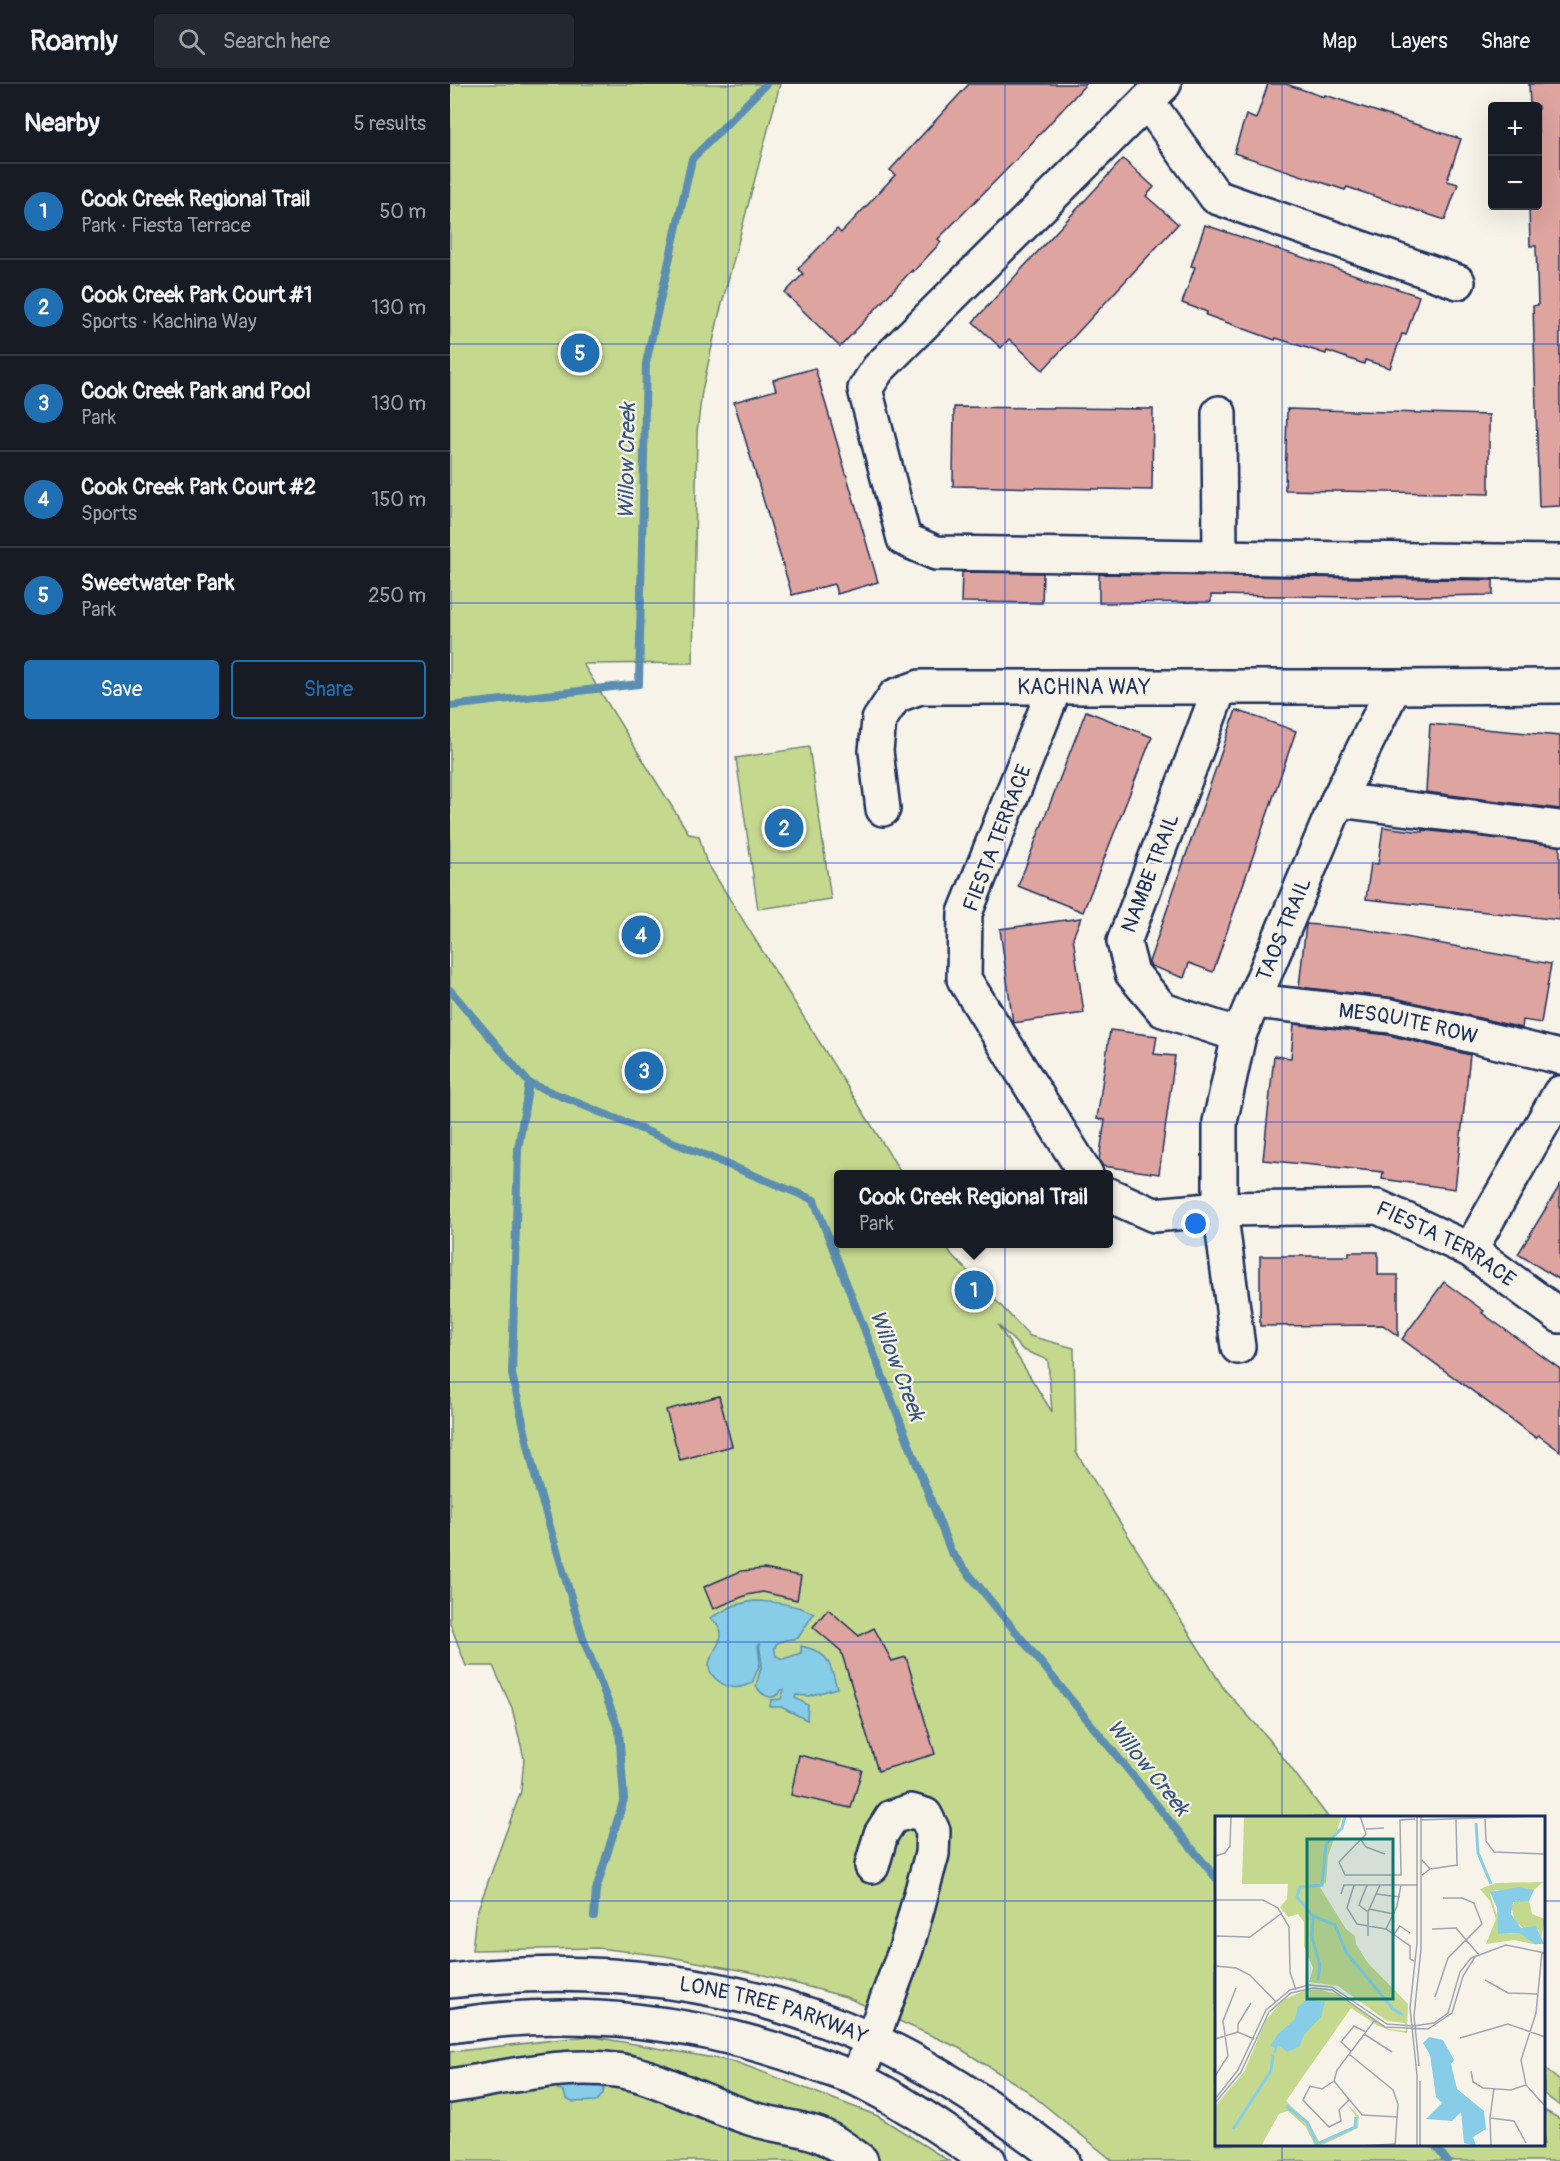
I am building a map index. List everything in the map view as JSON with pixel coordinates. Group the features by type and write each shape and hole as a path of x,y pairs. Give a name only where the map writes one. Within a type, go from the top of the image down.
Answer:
{"street":[{"path":"1458,282 1216,197 1156,92 878,369 865,389 904,539 936,553 1560,562"},
{"path":"1219,413 1220,557"},
{"path":"1394,687 1560,686"},
{"name":"KACHINA WAY","path":"883,809 876,751 879,720 896,696 920,687 1394,687"},
{"name":"FIESTA TERRACE","path":"1055,687 965,913 964,979 1083,1170"},
{"name":"NAMBE TRAIL","path":"1220,687 1124,942 1132,973 1162,1010 1239,1035"},
{"name":"TAOS TRAIL","path":"1238,1347 1220,1209 1220,1122 1239,1035 1338,800 1394,687"},
{"path":"1338,800 1560,828"},
{"name":"MESQUITE ROW","path":"1254,1001 1391,1016 1560,1057"},
{"path":"1470,1250 1560,1093"},
{"name":"FIESTA TERRACE","path":"1113,1197 1154,1215 1220,1209 1378,1207 1470,1250 1560,1316"},
{"path":"856,2079 906,1949 932,1854 933,1831 925,1815 911,1811 892,1817 881,1834 872,1866"},
{"name":"LONE TREE PARKWAY","path":"450,1981 523,1975 604,1975 692,1984 776,2004 872,2040 946,2080 1020,2128 1063,2161"},
{"name":"LONE TREE PARKWAY","path":"450,2026 526,2018 602,2018 684,2027 772,2048 856,2079 924,2117 989,2161"},
{"path":"450,2086 590,2067 624,2072 649,2078 749,2118 816,2133 861,2161"}],"green space":[{"path":"450,84 780,84 719,315 702,391 697,432 693,663 583,664 689,834 699,836 706,861 899,1170 834,1170 834,1248 948,1248 1030,1336 1074,1348 1076,1452 1224,1689 1269,1739 1327,1816 1215,1816 1215,2146 1545,2146 1545,2111 1560,2119 1560,2161 1113,2161 1026,2090 959,2048 846,1997 760,1974 665,1956 598,1948 472,1950 476,1915 521,1791 524,1758 512,1708 493,1666 466,1666 450,1623","holes":["998,1325 1023,1350 1048,1360 1052,1412"]},
{"path":"809,747 831,899 758,909 736,758"},
{"path":"589,2036 736,2062 878,2116 949,2161 450,2161 450,2052"},
{"path":"1545,2069 1560,2081 1560,2106 1545,2095"}],"water":[{"path":"753,1601 784,1604 814,1613 798,1638 780,1642 775,1646 776,1656 783,1659 801,1653 801,1646 823,1655 830,1665 837,1688 809,1696 796,1695 795,1698 808,1705 807,1720 781,1707 770,1707 771,1700 781,1699 784,1690 775,1696 768,1697 756,1686 762,1664 759,1644 760,1664 752,1683 740,1687 729,1687 713,1676 709,1669 711,1657 718,1645 721,1633 710,1618 735,1605"},
{"path":"605,2082 603,2094 597,2101 572,2102 566,2099 564,2092 558,2090 557,2083"}],"building":[{"path":"969,84 1086,84 1015,161 938,239 941,242 840,347 785,293 803,274 798,269 837,229 841,233 873,199 895,175 890,170"},
{"path":"1268,84 1286,84 1324,97 1325,95 1461,139 1447,181 1458,184 1445,220 1234,153 1246,115 1256,119"},
{"path":"1529,84 1560,84 1560,506 1539,507 1533,306 1538,305 1536,246 1530,246 1529,210 1542,210 1542,102 1530,102"},
{"path":"1123,159 1154,187 1146,196 1178,224 1043,370 1009,339 1001,348 973,322"},
{"path":"1205,225 1419,296 1406,335 1402,334 1390,368 1365,360 1364,364 1327,351 1326,354 1276,338 1275,340 1206,315 1207,312 1182,303 1195,267 1191,266"},
{"path":"815,368 878,582 837,594 834,584 792,595 734,402 776,390 773,380"},
{"path":"954,407 1153,409 1152,490 953,486"},
{"path":"1287,409 1489,415 1489,494 1285,490"},
{"path":"962,572 1043,573 1042,603 961,602"},
{"path":"1099,574 1493,580 1493,595 1363,597 1211,595 1211,602 1099,603"},
{"path":"1236,710 1296,731 1213,972 1189,963 1184,978 1151,966 1149,962"},
{"path":"1086,711 1152,737 1083,912 1018,886"},
{"path":"1430,724 1560,736 1560,809 1426,792"},
{"path":"1383,827 1560,846 1560,920 1366,899 1371,863 1378,864"},
{"path":"1081,918 1073,937 1084,1013 1013,1023 1000,929"},
{"path":"1306,924 1362,929 1551,964 1541,1023 1523,1020 1522,1028 1395,998 1299,987"},
{"path":"1294,1024 1388,1035 1470,1055 1455,1189 1382,1179 1383,1172 1263,1160 1274,1056 1291,1058"},
{"path":"1110,1030 1157,1036 1154,1054 1175,1056 1159,1174 1103,1166 1099,1160 1105,1120 1097,1119"},
{"path":"1560,1185 1560,1280 1518,1254"},
{"path":"1349,1252 1378,1252 1378,1275 1398,1275 1398,1336 1383,1325 1260,1326 1260,1256 1349,1256"},
{"path":"1444,1282 1484,1311 1482,1313 1560,1369 1560,1451 1538,1435 1536,1438 1402,1339"},
{"path":"719,1396 732,1446 680,1460 666,1410"},
{"path":"764,1569 801,1576 797,1600 763,1592 747,1595 713,1609 704,1587 741,1571"},
{"path":"828,1609 859,1636 874,1628 892,1661 906,1657 935,1754 878,1771 841,1651 813,1627"},
{"path":"799,1755 862,1770 851,1808 791,1795"}],"waterway":[{"name":"Willow Creek","path":"450,706 639,684 646,363 692,159 766,84"},
{"name":"Willow Creek","path":"450,990 529,1083 814,1200 951,1552 1215,1877"},
{"path":"529,1083 518,1149 512,1374 536,1480 584,1641 619,1730 624,1799 596,1890 594,1916"},
{"name":"Willow Creek","path":"1436,2146 1447,2161"}],"place":[{"name":"Sweetwater Park","path":"580,353"},
{"name":"Cook Creek Park Court #1","path":"784,828"},
{"name":"Cook Creek Park Court #2","path":"641,935"},
{"name":"Cook Creek Park and Pool","path":"644,1071"},
{"name":"Cook Creek Regional Trail","path":"974,1290"}]}
